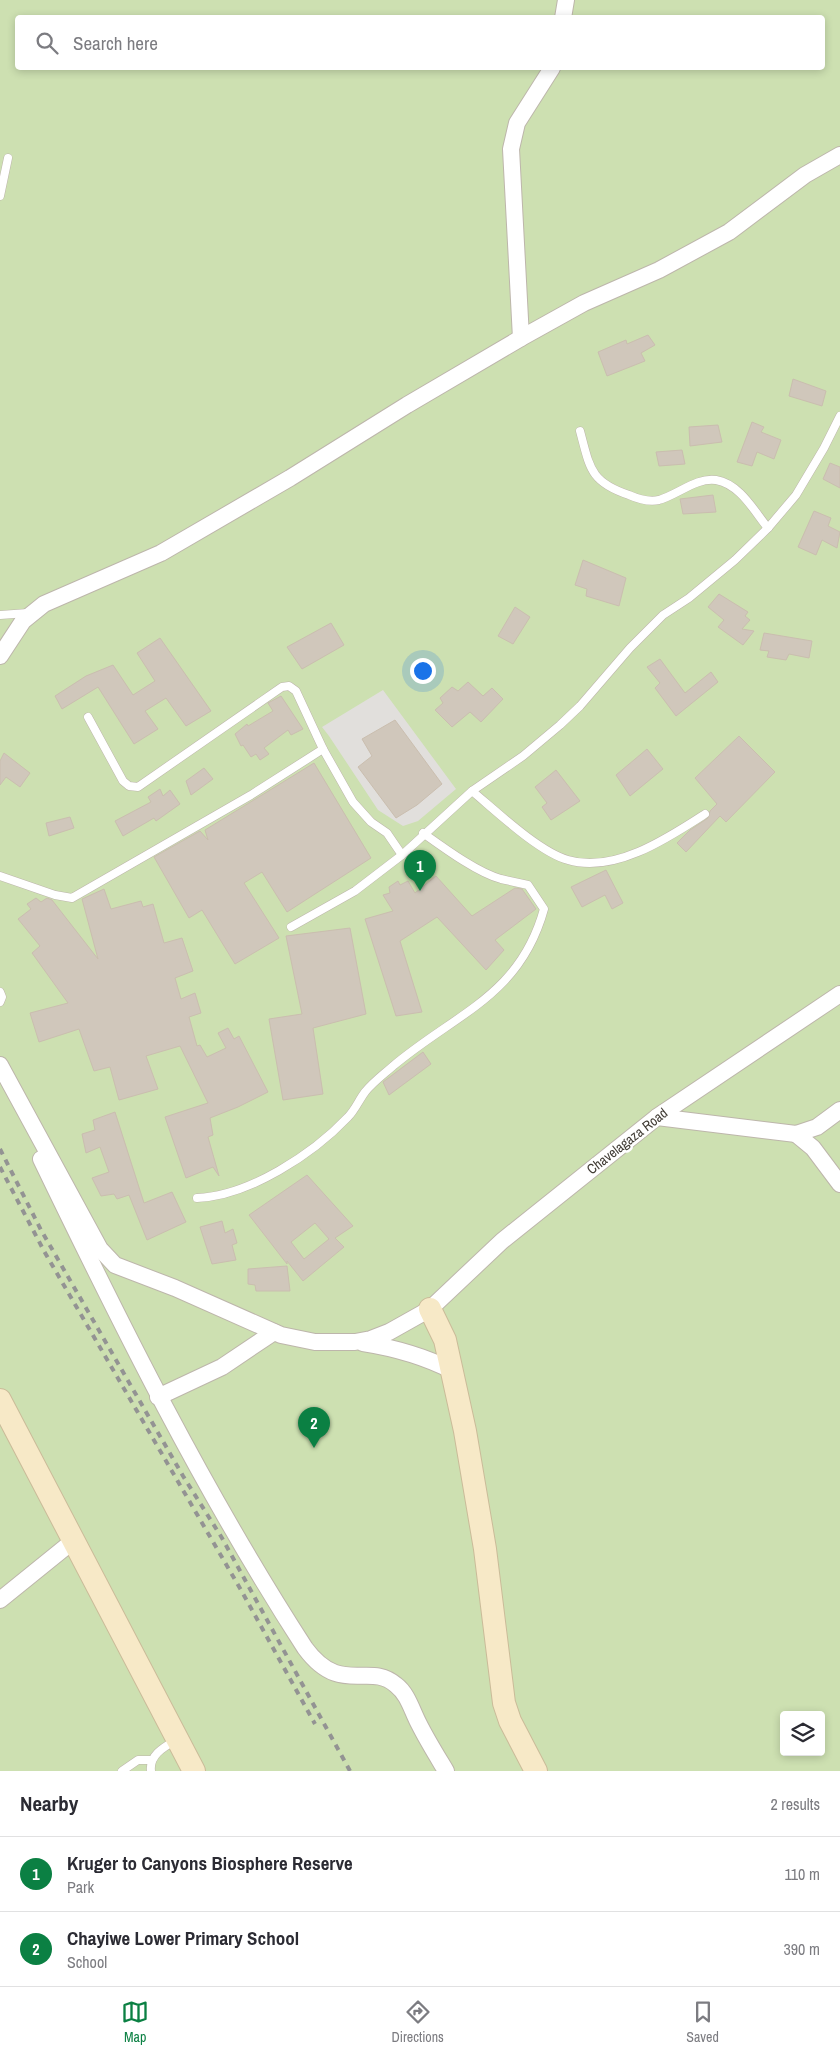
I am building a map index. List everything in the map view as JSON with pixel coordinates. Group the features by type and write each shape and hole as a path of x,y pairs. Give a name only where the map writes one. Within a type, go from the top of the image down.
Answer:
{"street":[{"path":"564,15 566,0"},
{"path":"521,338 512,179 513,138 518,122 551,70"},
{"path":"0,656 32,612 72,591 161,554 521,338 584,303 659,270 729,232 805,175 840,155"},
{"name":"Chavelagaza Road","path":"355,1342 389,1332 430,1309 502,1241 657,1117 840,994"},
{"path":"0,1065 106,1258 114,1265 175,1288 274,1332 315,1342 355,1342 402,1351 427,1359 452,1371"},
{"path":"15,1095 30,1138 158,1397 204,1482 282,1613 313,1659 329,1672 341,1676 382,1677 396,1684 404,1693 419,1725 446,1771"},
{"path":"657,1117 796,1134 817,1127 840,1110"},
{"path":"796,1134 813,1148 840,1184"},
{"path":"430,1309 444,1340 452,1371 486,1550 500,1687 510,1721 536,1771"},
{"path":"158,1397 222,1367 274,1332"},
{"path":"0,1400 72,1541 194,1771"},
{"path":"0,1600 72,1541"}],"lane":[{"path":"0,196 8,158"},
{"path":"291,927 356,891 443,820 472,791 522,756 580,706 630,648 663,614 689,598 735,560 768,528 796,495 824,448 840,416"},
{"path":"580,431 592,469 606,486 638,499 659,500 702,482 715,480 737,490 768,528"},
{"path":"0,615 32,612"},
{"path":"88,718 123,781 133,787 138,787 282,686 289,686 296,691 324,749 353,802 371,822 387,833 402,855"},
{"path":"0,876 55,895 72,898 251,795 324,749"},
{"path":"472,791 521,832 551,851 566,860 589,864 639,851 667,839 705,814"},
{"path":"197,1198 213,1198 237,1191 263,1180 294,1161 341,1125 366,1092 395,1064 504,983 529,950 544,909 528,885 500,879 488,874 458,858 424,834"},
{"path":"0,992 2,997 0,1002"},
{"path":"151,1771 152,1760 161,1748 177,1739"},
{"path":"122,1771 138,1760 152,1760"}],"green space":[{"path":"0,0 840,0 840,1771 0,1771"}],"shaded area":[{"path":"383,690 456,789 418,821 403,826 378,810 322,727"}],"building":[{"path":"648,335 655,345 641,353 645,361 607,376 598,352 626,340 627,344"},
{"path":"793,379 826,391 822,406 789,396"},
{"path":"752,422 764,427 761,432 781,440 774,459 757,452 752,466 737,462"},
{"path":"718,425 722,442 690,446 689,427"},
{"path":"682,450 685,464 659,466 656,452"},
{"path":"830,463 840,467 840,488 823,479"},
{"path":"713,495 716,512 683,514 680,499"},
{"path":"814,511 831,518 828,526 840,532 837,548 822,540 816,555 798,547"},
{"path":"583,560 626,578 619,606 586,596 587,589 575,585"},
{"path":"719,594 748,612 745,616 750,620 742,629 754,631 743,645 718,627 724,620 708,607"},
{"path":"515,607 530,617 513,644 498,636"},
{"path":"331,623 344,645 302,669 287,647"},
{"path":"764,633 812,641 809,658 789,654 786,660 767,657 769,651 760,650"},
{"path":"160,638 211,711 186,726 166,698 145,711 158,729 134,744 98,687 62,709 55,696 86,676 113,665 133,695 155,681 137,653"},
{"path":"660,659 685,693 711,672 718,682 676,716 655,688 660,683 647,667"},
{"path":"468,682 483,696 492,688 503,699 481,722 470,712 452,727 435,710 443,703 440,698 452,687 458,691"},
{"path":"281,696 303,729 291,735 288,730 264,748 269,754 260,760 256,754 251,757 243,745 241,746 235,734 247,724 248,726 273,711 268,703"},
{"path":"395,720 442,784 417,805 396,818 358,767 372,756 362,739"},
{"path":"739,736 775,772 726,822 720,816 686,852 677,843 690,830 708,818 710,811 717,804 695,778"},
{"path":"647,749 663,769 630,796 616,775"},
{"path":"4,753 30,773 20,787 6,777 0,785 0,761"},
{"path":"314,763 371,858 287,912 262,872 244,883 279,938 235,964 202,910 189,918 154,857 200,831 208,840 205,830"},
{"path":"204,768 213,779 191,795 186,781"},
{"path":"556,770 580,801 551,820 542,807 547,803 535,787"},
{"path":"160,789 163,796 170,790 180,804 156,821 154,818 123,836 115,821 151,802 148,797"},
{"path":"70,817 74,828 49,836 46,823"},
{"path":"606,870 623,903 612,909 605,895 582,907 571,887"},
{"path":"436,876 472,916 515,888 522,889 536,909 495,940 504,950 486,970 437,917 400,941 422,1012 396,1016 365,919 393,911 383,895 390,893 389,887 398,881 400,885 408,881 415,893"},
{"path":"104,889 111,909 141,901 143,907 153,904 164,943 182,938 193,971 175,978 181,999 195,993 201,1013 189,1017 197,1046 200,1045 207,1057 226,1048 218,1033 228,1028 234,1039 239,1036 268,1092 210,1118 213,1135 208,1137 219,1176 213,1167 186,1178 165,1117 208,1103 180,1046 146,1056 158,1089 119,1100 110,1067 94,1071 79,1029 39,1042 30,1013 68,1003 32,953 40,946 18,919 31,909 27,904 36,898 41,902 47,898 52,900 98,959 82,899"},
{"path":"350,928 366,1014 313,1028 323,1094 283,1100 269,1019 302,1014 286,936"},
{"path":"423,1052 431,1064 389,1095 383,1082"},
{"path":"115,1112 144,1203 172,1192 186,1222 147,1240 129,1195 117,1199 114,1194 101,1196 92,1178 109,1172 100,1147 86,1153 82,1134 95,1130 93,1120"},
{"path":"307,1175 353,1226 335,1238 344,1247 303,1281 287,1261 287,1264 249,1215","holes":["315,1223 329,1239 304,1259 291,1242"]},
{"path":"222,1221 225,1233 233,1229 237,1243 232,1245 236,1260 212,1264 200,1227"},
{"path":"287,1266 290,1291 256,1291 255,1285 248,1284 248,1269"}],"railway":[{"path":"0,1149 41,1230 183,1476 222,1538 350,1771"},
{"path":"0,1167 44,1251 241,1590 315,1724"}],"place":[{"name":"Kruger to Canyons Biosphere Reserve","path":"420,891"},
{"name":"Chayiwe Lower Primary School","path":"314,1448"}]}
